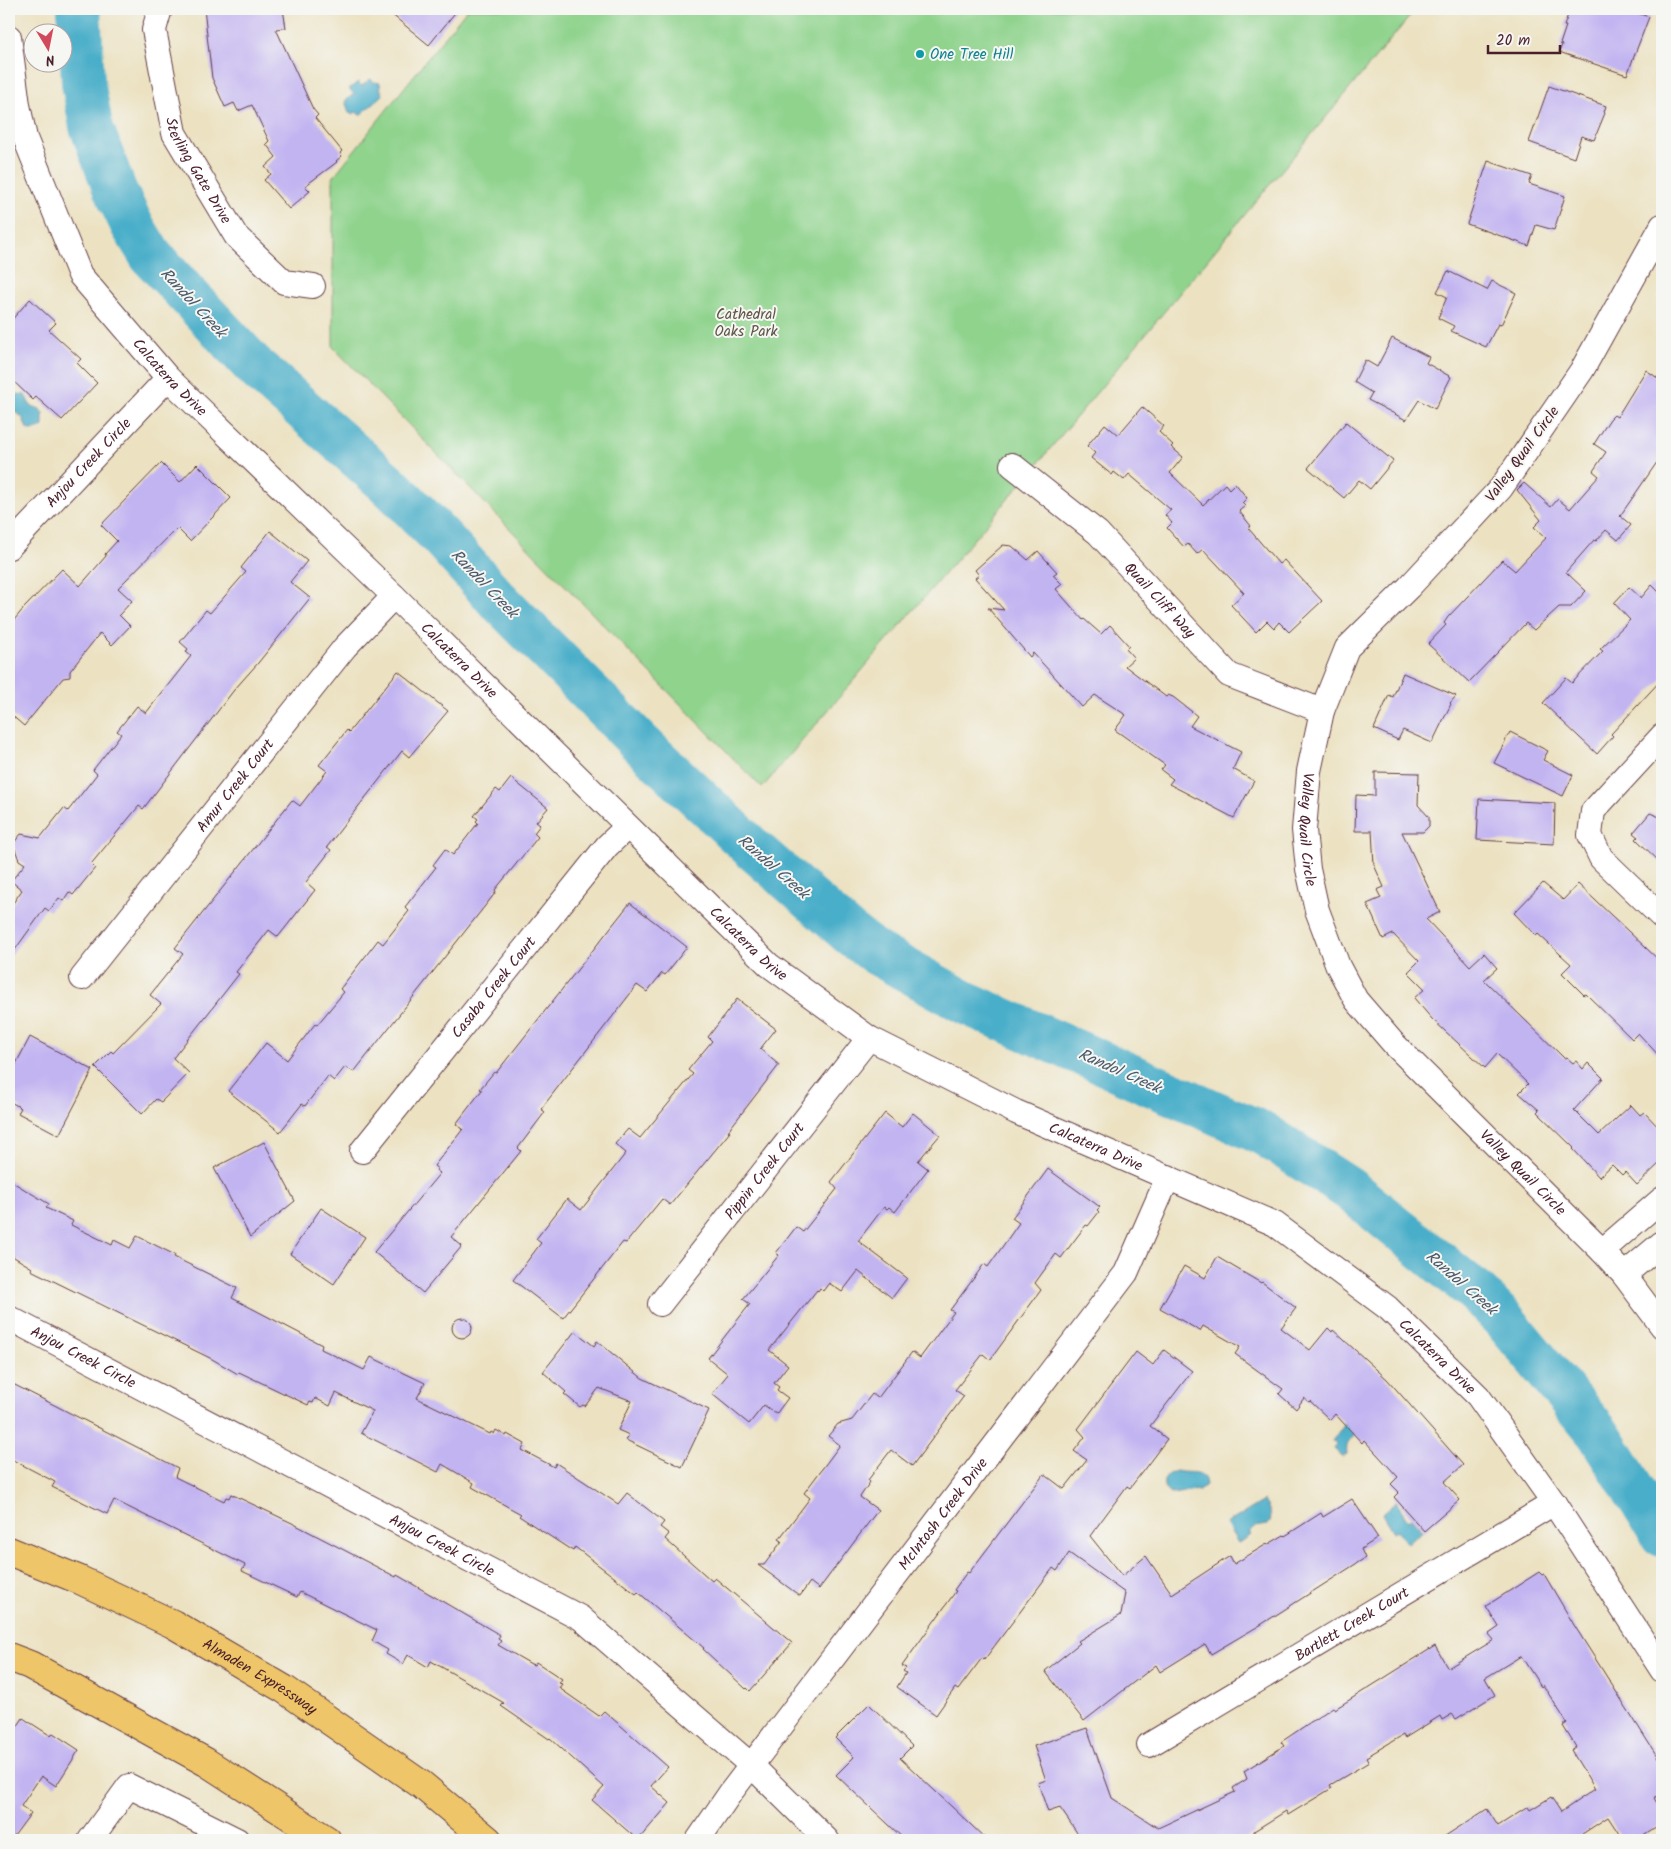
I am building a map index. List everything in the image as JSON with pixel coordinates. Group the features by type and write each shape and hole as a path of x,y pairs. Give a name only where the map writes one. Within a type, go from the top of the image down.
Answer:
{"main road":[{"name":"Almaden Expressway","path":"9,1551 80,1580 173,1624 284,1689 422,1785 488,1840"},
{"path":"9,1657 30,1665 206,1762 327,1840"}],"street":[{"name":"Sterling Gate Drive","path":"160,9 154,30 174,134 236,236 284,282 313,286"},
{"name":"Calcaterra Drive","path":"9,37 18,105 17,140 80,275 168,378 394,596 769,965 869,1038 1016,1112 1275,1224 1388,1308 1478,1396 1554,1503 1662,1670"},
{"name":"Valley Quail Circle","path":"1662,226 1582,370 1501,488 1348,648 1322,711 1310,771 1304,830 1308,869 1317,910 1338,966 1356,1000 1394,1044 1602,1251 1624,1275 1662,1326"},
{"name":"Anjou Creek Circle","path":"9,547 168,378"},
{"name":"Quail Cliff Way","path":"1012,464 1098,533 1229,675 1322,711"},
{"name":"Amur Creek Court","path":"82,978 345,647 394,596"},
{"path":"1662,736 1593,811 1590,835 1600,858 1662,917"},
{"name":"Casaba Creek Court","path":"362,1151 608,846 627,827"},
{"name":"Pippin Creek Court","path":"660,1304 869,1038"},
{"name":"McIntosh Creek Drive","path":"698,1840 1126,1273 1168,1177"},
{"path":"1602,1251 1662,1199"},
{"path":"1624,1275 1662,1243"},
{"name":"Anjou Creek Circle","path":"9,1318 581,1618 752,1766 827,1840"},
{"name":"Bartlett Creek Court","path":"1149,1745 1554,1503"},
{"path":"90,1840 129,1786 237,1840"}],"green space":[{"name":"Cathedral Oaks Park","path":"467,9 1416,9 1025,479 762,788 333,347 333,177"}],"water":[{"path":"370,79 380,83 383,95 360,115 356,112 353,114 349,112 345,101 354,94 349,89 358,82 362,86"},
{"path":"19,394 25,395 30,405 40,409 43,414 43,426 34,430 27,429 23,418 14,411 11,400"},
{"path":"1345,1424 1355,1433 1348,1444 1347,1454 1342,1457 1334,1449 1337,1444 1332,1441"},
{"path":"1177,1471 1199,1474 1205,1479 1206,1485 1199,1491 1170,1494 1164,1487 1164,1480 1168,1474"},
{"path":"1264,1501 1271,1516 1270,1522 1268,1525 1255,1527 1251,1531 1250,1536 1238,1543 1226,1524"},
{"path":"1396,1502 1408,1520 1411,1518 1422,1531 1408,1544 1396,1530 1393,1532 1382,1514"}],"building":[{"path":"204,9 283,9 286,28 276,29 313,109 318,115 315,118 342,151 340,153 342,156 337,162 305,186 310,191 289,209 264,180 271,174 265,167 276,157 266,144 269,141 252,105 238,111 234,103 225,107 212,78"},
{"path":"385,9 458,9 429,45"},
{"path":"1570,9 1595,9 1614,15 1615,12 1621,14 1623,9 1626,9 1649,17 1627,75 1559,52 1566,26 1564,26"},
{"path":"1549,86 1606,106 1594,140 1581,136 1574,158 1529,142"},
{"path":"1488,161 1532,176 1529,184 1565,196 1554,230 1536,225 1529,246 1467,224"},
{"path":"1448,271 1487,290 1492,281 1516,293 1501,325 1498,324 1486,347 1451,331 1454,326 1438,318 1447,297 1437,292"},
{"path":"30,299 56,323 49,330 81,359 77,363 97,383 62,420 36,397 33,400 9,377 9,323"},
{"path":"1392,338 1429,357 1426,363 1451,377 1435,409 1419,400 1406,420 1368,400 1372,393 1354,382 1365,360 1377,367"},
{"path":"1646,370 1662,381 1662,455 1620,516 1631,525 1618,540 1606,530 1596,541 1594,540 1566,572 1586,591 1571,607 1559,607 1534,630 1526,623 1469,682 1428,644 1446,625 1444,623 1448,617 1502,560 1515,571 1546,538 1534,527 1541,520 1517,490 1524,483 1551,507 1558,499 1570,509 1599,476 1593,471 1606,452 1594,444 1610,419 1614,415 1617,417"},
{"path":"1142,407 1164,426 1159,432 1173,445 1171,447 1183,457 1170,473 1203,505 1225,484 1229,489 1235,483 1247,498 1242,503 1245,506 1239,511 1251,526 1248,528 1279,564 1284,560 1322,601 1289,632 1279,622 1274,628 1267,621 1256,632 1231,605 1244,593 1203,549 1197,554 1188,544 1184,547 1167,528 1172,523 1165,515 1171,510 1129,474 1124,480 1114,472 1112,475 1091,458 1095,453 1087,446 1105,424 1118,435"},
{"path":"1346,422 1393,461 1370,489 1359,480 1344,498 1308,468"},
{"path":"161,463 180,482 197,464 231,498 190,541 177,528 118,588 132,601 119,615 130,626 112,645 100,633 70,671 70,677 63,678 24,726 9,713 9,626 62,569 80,586 117,541 101,525"},
{"path":"270,531 307,561 290,582 310,598 234,690 143,809 139,806 91,864 95,868 73,895 69,892 63,901 59,898 49,911 45,908 9,958 9,909 22,890 11,881 25,864 19,860 13,844 21,834 40,838 64,808 68,811 97,774 93,770 121,734 117,731 137,706 146,713 191,656 186,652 188,649 180,642 206,610 210,613 246,572 241,568"},
{"path":"1003,545 1012,546 1028,560 1038,551 1057,572 1053,575 1062,584 1056,589 1083,620 1101,634 1110,625 1129,646 1126,649 1134,658 1125,666 1166,697 1168,695 1173,697 1197,716 1190,726 1241,752 1233,769 1254,781 1234,818 1169,784 1173,779 1161,770 1165,765 1115,730 1126,715 1095,695 1082,707 1033,653 1030,657 988,608 1004,610 975,578 979,575 975,570"},
{"path":"1652,585 1662,595 1662,679 1611,734 1613,736 1597,754 1543,703 1566,678 1572,683 1603,651 1600,649 1630,620 1614,603 1629,587 1641,598"},
{"path":"398,671 448,711 409,757 402,751 327,847 331,850 306,882 315,890 278,937 269,930 236,972 239,974 173,1058 189,1073 161,1102 156,1099 142,1114 95,1067 111,1051 113,1053 161,1004 150,995 183,954 175,948 292,800 300,806 327,771 319,765 347,730 349,732"},
{"path":"1403,673 1456,696 1450,703 1432,743 1403,730 1398,740 1374,729 1389,695 1393,697"},
{"path":"1510,732 1548,751 1543,760 1573,775 1563,796 1494,763"},
{"path":"1375,772 1419,773 1418,805 1429,817 1429,826 1423,832 1402,832 1440,912 1426,919 1470,966 1484,953 1497,968 1484,980 1564,1058 1566,1057 1573,1063 1576,1061 1583,1069 1588,1063 1603,1078 1574,1110 1599,1135 1631,1105 1640,1115 1644,1112 1662,1131 1662,1161 1637,1185 1625,1172 1622,1175 1612,1165 1599,1177 1574,1148 1537,1112 1539,1110 1519,1093 1528,1084 1497,1054 1485,1068 1432,1019 1414,998 1425,989 1408,972 1419,961 1393,934 1383,939 1367,904 1381,898 1377,890 1384,887 1374,865 1372,831 1355,831 1356,795 1375,796"},
{"path":"511,778 548,808 536,822 540,825 534,833 538,837 354,1072 345,1067 334,1081 328,1076 305,1106 302,1104 280,1132 228,1091 266,1043 287,1060 315,1024 317,1025 344,992 340,989 378,940 383,944 409,911 405,907 436,867 433,865 445,849 453,855 478,823 476,821 478,819 474,816 496,789 500,792"},
{"path":"1479,799 1555,803 1554,844 1477,840"},
{"path":"1650,813 1662,818 1662,864 1636,839 1638,837 1633,833"},
{"path":"1543,883 1563,900 1578,884 1662,963 1662,1059 1638,1033 1632,1039 1586,994 1584,995 1562,973 1571,964 1538,934 1536,936 1514,913"},
{"path":"630,903 687,947 665,975 662,973 647,992 637,985 541,1109 545,1112 518,1148 521,1151 451,1237 462,1246 423,1293 374,1252 440,1173 434,1166 463,1129 456,1124 482,1090 480,1089 494,1072 496,1073"},
{"path":"737,999 776,1029 760,1049 779,1065 728,1131 730,1132 670,1205 662,1199 626,1243 623,1242 563,1318 513,1280 541,1243 536,1239 567,1199 581,1210 626,1153 615,1144 628,1129 640,1138 693,1074 688,1070 712,1041 708,1037"},
{"path":"30,1037 93,1070 59,1135 18,1113 21,1108 9,1101 9,1077"},
{"path":"885,1113 902,1127 913,1113 940,1135 918,1161 928,1169 895,1212 889,1207 887,1209 884,1207 858,1241 907,1278 892,1298 858,1271 842,1292 829,1283 823,1291 820,1288 817,1290 769,1350 788,1365 774,1383 779,1387 777,1390 788,1398 776,1414 764,1405 749,1424 712,1394 728,1374 708,1358 750,1304 743,1299 779,1255 776,1253 796,1227 803,1232 837,1189 831,1182"},
{"path":"264,1142 295,1201 250,1237 214,1168"},
{"path":"1048,1169 1100,1207 1097,1210 1099,1212 1088,1226 1086,1225 1061,1258 1056,1254 1035,1283 1041,1290 990,1360 983,1354 955,1390 964,1396 912,1466 891,1450 868,1480 870,1482 860,1497 878,1510 819,1589 810,1582 800,1596 758,1565 764,1565 782,1541 779,1539 810,1498 804,1493 840,1445 828,1436 838,1424 852,1420 872,1394 878,1398 912,1352 920,1358 954,1312 950,1310 984,1264 988,1267 1019,1223 1012,1218"},
{"path":"9,1180 49,1204 46,1208 73,1221 71,1225 112,1245 114,1240 130,1248 137,1236 175,1255 174,1257 237,1288 232,1298 322,1345 321,1349 364,1370 371,1357 425,1383 417,1398 490,1434 491,1432 494,1434 496,1430 506,1436 507,1434 525,1444 522,1450 554,1467 556,1463 618,1504 627,1493 664,1522 660,1527 669,1534 665,1539 712,1581 715,1578 792,1643 750,1691 704,1648 638,1592 636,1594 575,1547 573,1551 568,1548 519,1516 521,1514 472,1487 474,1483 442,1464 438,1472 361,1433 373,1411 336,1393 330,1406 315,1398 313,1403 310,1402 308,1405 239,1372 238,1374 212,1359 31,1270 32,1268 9,1254"},
{"path":"321,1208 365,1237 334,1284 290,1254"},
{"path":"1217,1257 1262,1282 1296,1308 1281,1328 1310,1350 1328,1328 1332,1332 1333,1330 1387,1379 1463,1465 1444,1482 1460,1500 1424,1531 1394,1497 1399,1492 1391,1484 1398,1477 1364,1440 1362,1443 1335,1414 1330,1420 1310,1401 1304,1398 1296,1409 1279,1394 1283,1389 1235,1354 1240,1347 1203,1326 1200,1331 1160,1308 1184,1266 1205,1278"},
{"path":"462,1318 469,1321 472,1328 469,1335 462,1338 455,1335 452,1328 455,1321"},
{"path":"575,1331 594,1346 597,1341 642,1378 709,1410 682,1467 626,1440 629,1435 618,1430 632,1401 599,1388 585,1406 580,1407 564,1394 566,1392 543,1372"},
{"path":"1164,1350 1192,1371 1150,1426 1167,1439 1130,1488 1127,1486 1090,1536 1122,1576 1146,1556 1172,1594 1230,1556 1234,1564 1267,1544 1285,1536 1321,1513 1323,1517 1352,1499 1378,1538 1361,1549 1365,1558 1262,1624 1211,1654 1205,1644 1160,1672 1156,1665 1084,1721 1045,1671 1080,1643 1078,1641 1121,1615 1125,1593 1069,1553 1057,1571 1053,1568 984,1660 982,1658 958,1690 955,1688 936,1715 897,1687 906,1673 903,1671 906,1668 902,1666 956,1591 954,1590 967,1572 969,1573 1044,1474 1064,1489 1087,1460 1074,1451 1085,1437 1078,1429 1136,1352 1153,1365"},
{"path":"9,1382 178,1468 175,1477 224,1501 231,1494 292,1523 396,1577 397,1575 500,1635 498,1639 501,1641 498,1645 531,1664 534,1665 536,1662 562,1679 559,1683 562,1684 559,1688 599,1716 604,1711 668,1767 651,1786 670,1803 638,1840 592,1800 604,1787 550,1738 501,1706 504,1703 431,1661 428,1667 408,1655 403,1664 386,1654 388,1650 372,1641 377,1630 300,1592 297,1597 242,1571 245,1565 114,1500 107,1514 52,1487 55,1482 9,1458"},
{"path":"1539,1572 1542,1575 1544,1574 1662,1764 1662,1793 1654,1798 1662,1811 1662,1824 1637,1840 1623,1840 1608,1817 1573,1840 1439,1840 1487,1809 1498,1826 1528,1807 1530,1810 1551,1797 1561,1812 1595,1789 1571,1750 1576,1747 1563,1726 1567,1723 1543,1685 1541,1687 1521,1656 1485,1678 1495,1695 1456,1719 1452,1714 1442,1720 1440,1716 1405,1738 1403,1735 1366,1757 1369,1762 1330,1785 1332,1788 1288,1815 1286,1811 1243,1840 1082,1840 1060,1808 1048,1812 1038,1783 1046,1780 1034,1746 1087,1728 1112,1798 1158,1828 1235,1792 1233,1788 1247,1779 1244,1771 1284,1746 1281,1742 1333,1707 1335,1709 1435,1646 1448,1668 1494,1640 1489,1634 1499,1627 1486,1606"},
{"path":"869,1704 912,1746 900,1758 987,1840 905,1840 836,1775 854,1757 835,1738"},
{"path":"23,1718 51,1736 53,1733 79,1750 56,1786 41,1776 21,1806 31,1813 11,1840 9,1840 9,1739"}],"waterway":[{"name":"Randol Creek","path":"79,9 83,82 91,126 115,190 132,225 151,256 255,367 390,486 440,536 495,597 642,745 753,849 849,933 876,953 966,1003 1264,1134 1349,1189 1476,1292 1503,1319 1598,1433 1662,1535"}],"place":[{"name":"One Tree Hill","path":"920,54"}]}
